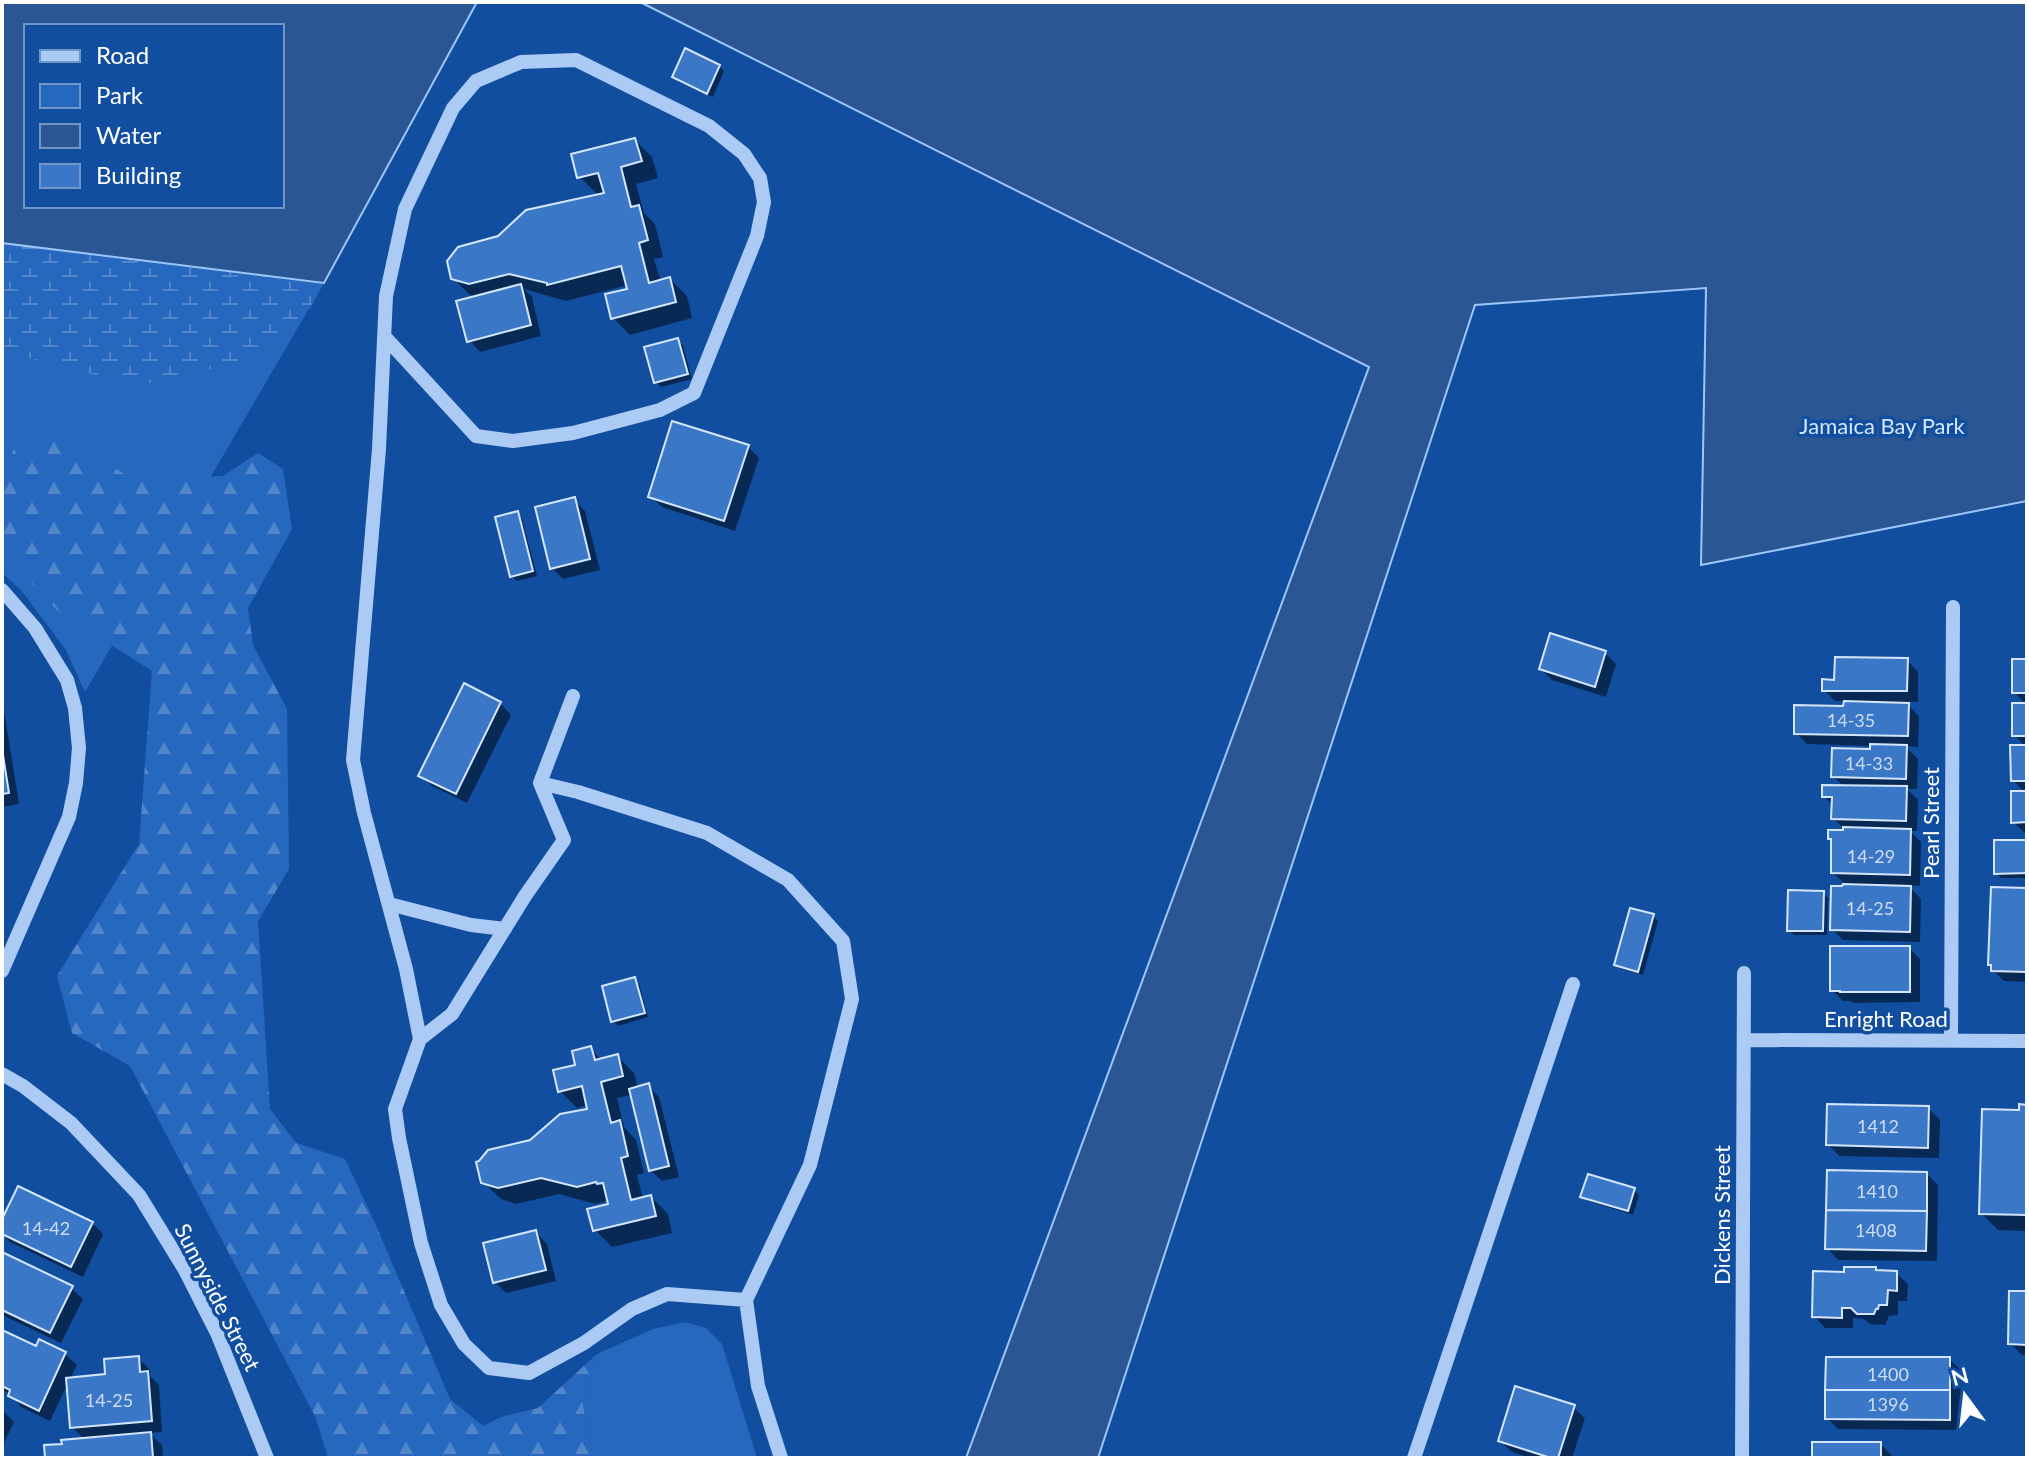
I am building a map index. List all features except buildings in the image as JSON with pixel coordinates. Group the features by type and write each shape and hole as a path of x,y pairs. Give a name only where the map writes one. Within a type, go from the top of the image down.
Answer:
{"street":[{"path":"384,336 476,436 513,441 573,433 660,410 694,393 757,236 764,202 760,178 744,154 709,126 576,60 521,62 476,81 453,108 405,209 386,296 384,336 379,449 353,760 406,969 420,1039 395,1109 399,1138 421,1243 441,1305 464,1344 489,1368 529,1373 584,1343 632,1309 667,1294 746,1300"},
{"path":"2,590 35,628 67,680 75,708 79,748 69,817 2,971"},
{"name":"Pearl Street","path":"1951,1040 1953,607"},
{"path":"420,1039 452,1014 564,840 540,783 573,696"},
{"path":"540,783 707,833 788,880 843,941 852,999 810,1165 746,1300 758,1386 781,1458"},
{"path":"389,904 471,925 505,929"},
{"name":"Dickens Street","path":"1742,1458 1744,973"},
{"path":"1414,1458 1573,984"},
{"name":"Enright Road","path":"1744,1040 2027,1041"},
{"name":"Sunnyside Street","path":"2,1074 71,1123 139,1195 185,1270 217,1333 267,1458"}],"green space":[{"path":"2,243 324,283 85,692 66,650 21,590 2,573"},
{"path":"2,243 324,283 310,308 259,358 138,386 2,351"},
{"path":"59,434 136,481 223,476 258,453 283,469 292,529 248,608 253,645 287,709 289,869 258,921 270,1109 296,1143 345,1159 450,1399 483,1426 501,1417 538,1408 597,1354 583,1405 593,1458 328,1458 316,1418 130,1066 72,1033 57,976 139,844 152,671 58,611 2,553 2,474 18,441"},
{"path":"685,1322 706,1328 722,1344 757,1458 593,1458 583,1405 597,1354 653,1329"}],"water":[{"path":"2,2 477,2 324,283 2,243"},
{"path":"640,2 2027,2 2027,501 1701,565 1706,288 1475,305 1098,1458 966,1458 1369,367"}],"park label":[{"name":"Jamaica Bay Park","path":"1882,425"}]}
